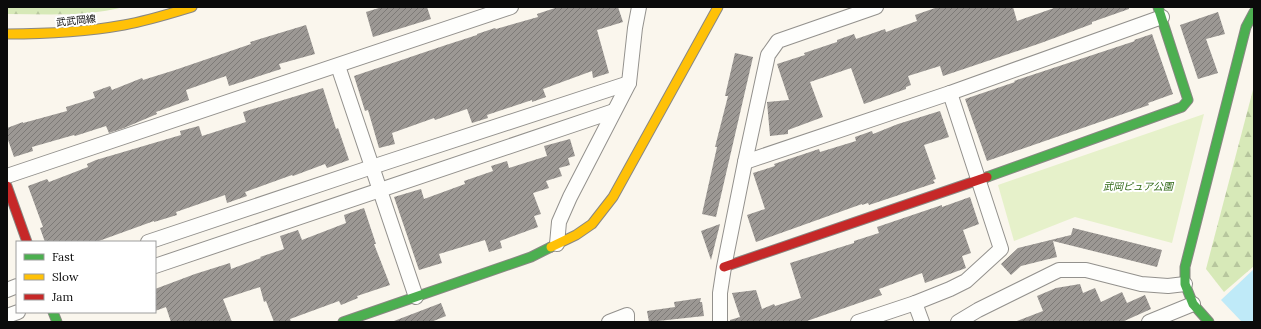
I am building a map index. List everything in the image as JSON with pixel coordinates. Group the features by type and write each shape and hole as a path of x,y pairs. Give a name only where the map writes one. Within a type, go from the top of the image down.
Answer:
{"street":[{"name":"武武岡線","path":"7,34 54,34 115,27 159,17 192,7"},
{"path":"7,176 510,7"},
{"path":"557,244 559,222 570,197 629,83 635,28 639,7"},
{"path":"343,322 531,257 576,235 592,224 613,197 718,7"},
{"path":"720,322 720,293 724,268 768,55 778,41 876,7"},
{"path":"724,268 979,180 1182,107 1188,100 1160,12 950,93 745,162"},
{"path":"1209,322 1193,304 1185,284 1184,267 1246,28 1254,12"},
{"path":"338,66 416,297"},
{"path":"151,241 629,83"},
{"path":"858,322 915,303 966,281 1001,249 950,93"},
{"path":"156,266 614,110"},
{"path":"7,186 27,241"},
{"path":"958,322 978,310 1059,270 1086,270 1141,284 1168,286 1185,284"},
{"path":"915,303 922,322"},
{"path":"1149,322 1193,304"},
{"path":"609,322 627,316 627,322"}],"green space":[{"path":"7,7 124,7 81,14 7,14"},
{"path":"1254,86 1254,266 1224,292 1206,269"},
{"name":"武岡ピュア公園","path":"1204,114 1172,243 1075,217 1014,241 998,185"}],"water":[{"path":"1254,269 1254,322 1242,322 1221,300"}],"building":[{"path":"382,7 427,7 431,19 373,37 366,12"},
{"path":"558,7 618,7 623,22 597,30 609,73 593,78 592,71 543,89 546,97 532,102 532,100 487,115 488,118 472,123 467,109 435,120 434,118 392,133 395,144 379,148 368,110 365,111 354,76 495,28 496,29 538,17 537,14"},
{"path":"938,7 1013,7 1017,21 1057,7 1129,7 1129,9 1092,22 1092,24 1041,43 943,76 940,66 908,76 911,85 906,87 906,89 864,104 851,68 810,82 823,117 788,130 788,134 770,136 767,102 789,100 777,64 805,55 804,53 837,42 837,40 854,34 856,39 885,29 886,32 917,21 915,15"},
{"path":"1218,12 1225,34 1206,39 1218,73 1198,79 1180,25"},
{"path":"306,25 315,54 279,64 281,69 229,86 226,76 186,90 189,100 156,112 157,114 124,128 109,133 106,126 32,147 33,151 14,157 7,137 7,128 23,122 67,111 66,107 95,98 93,92 110,86 112,90 142,78 143,80 175,70 251,44 250,42"},
{"path":"1152,34 1173,94 1148,103 1149,105 987,161 965,99"},
{"path":"735,53 753,57 716,217 702,214 717,147 715,147 728,96 725,96"},
{"path":"323,88 336,129 338,128 349,160 327,168 325,164 293,176 292,175 245,192 247,196 227,203 225,195 176,212 177,215 154,221 99,241 45,241 40,228 43,227 28,186 47,179 49,182 88,167 87,164 96,160 181,135 180,131 199,126 202,136 246,122 243,112"},
{"path":"940,111 949,137 924,145 936,179 933,180 935,183 869,205 868,203 862,204 756,242 747,215 765,209 753,173 775,166 774,164 819,149 820,152 856,141 855,137 872,131 873,134 898,124"},
{"path":"570,139 575,156 568,158 570,165 559,168 562,176 546,181 549,188 533,193 541,214 534,216 538,227 500,241 502,248 489,252 485,240 439,254 442,263 419,270 394,197 421,189 424,199 465,184 464,181 493,171 491,166 507,161 509,168 547,156 544,146"},
{"path":"970,197 979,224 963,230 971,253 962,256 966,268 925,283 922,273 879,289 882,295 804,322 730,322 730,320 740,317 732,293 756,290 762,309 774,304 775,306 801,298 790,263 854,243 854,241 879,233 877,227"},
{"path":"364,208 376,244 374,244 390,285 357,296 358,298 341,305 339,301 290,319 291,322 274,322 266,301 264,302 260,287 223,299 232,322 171,322 166,307 156,311 156,289 230,263 231,269 284,249 280,236 298,230 302,240 346,223 344,215"},
{"path":"720,224 711,260 701,231"},
{"path":"1073,228 1162,250 1157,267 1053,241 1057,257 1021,266 1011,275 1001,264 1018,248 1071,235"},
{"path":"1080,284 1083,293 1095,288 1101,302 1122,292 1127,303 1145,295 1151,309 1122,322 1017,322 1043,311 1037,296 1056,288"},
{"path":"701,298 700,302 702,302 704,316 649,322 647,311 675,307 674,302"},
{"path":"441,303 446,316 431,322 394,322 394,321"}],"traffic: fast":[{"path":"987,177 1182,107 1188,100 1158,7"},
{"path":"1209,322 1193,304 1185,284 1185,267 1246,27 1254,12"},
{"path":"343,322 531,257 551,247"},
{"path":"53,313 57,322"}],"traffic: slow":[{"path":"7,34 66,32 124,25 192,7"},
{"path":"551,247 576,235 592,224 613,197 718,7"}],"traffic: jam":[{"path":"724,267 987,177"},
{"path":"7,186 27,241"}]}
